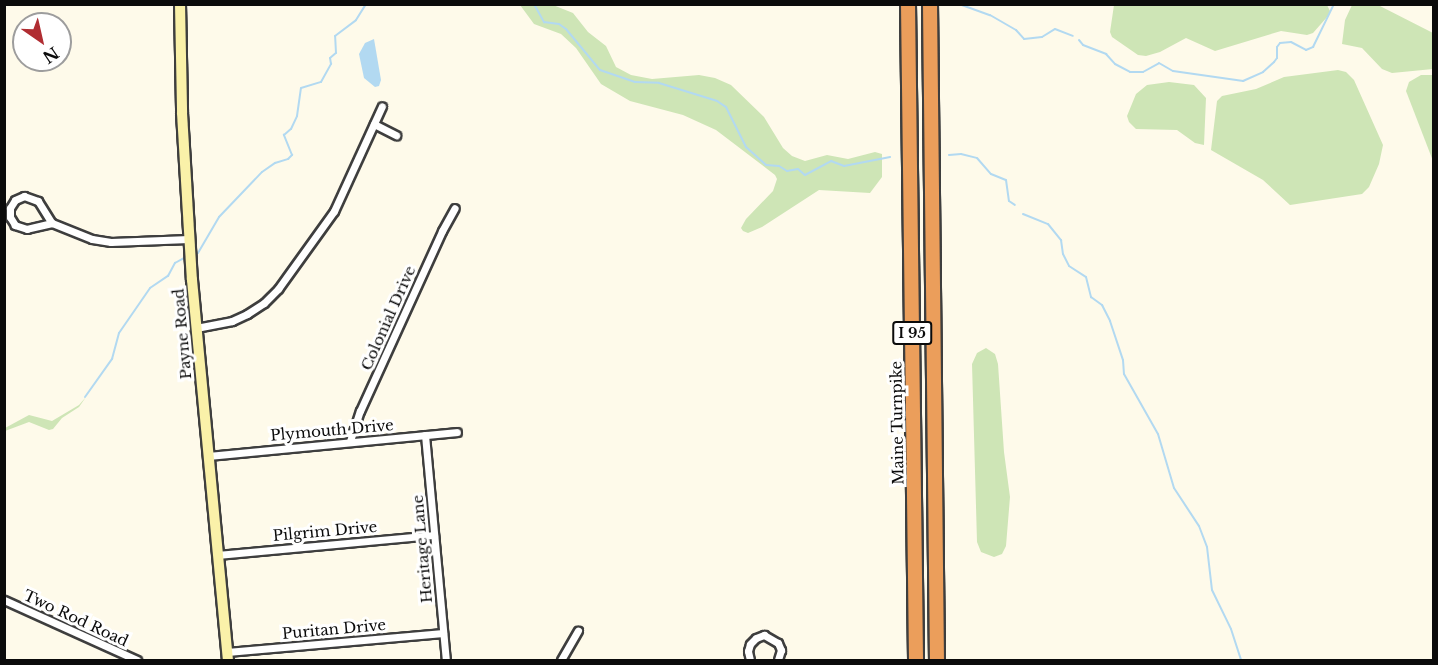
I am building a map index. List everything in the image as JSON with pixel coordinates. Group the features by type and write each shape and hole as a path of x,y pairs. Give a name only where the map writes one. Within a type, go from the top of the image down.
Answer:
{"highway":[{"name":"Maine Turnpike","path":"908,4 916,660"},
{"name":"I 95","path":"930,4 937,660"}],"main road":[{"name":"Payne Road","path":"180,4 189,239 228,656"}],"street":[{"path":"196,328 226,322 247,314 264,303 278,289 334,210 382,106"},
{"path":"374,124 396,135"},
{"path":"52,223 30,229 21,228 11,220 10,208 21,197 33,198 52,223 92,239 111,242 189,239"},
{"name":"Colonial Drive","path":"350,441 360,411 442,231 455,208"},
{"name":"Plymouth Drive","path":"209,456 457,432"},
{"name":"Heritage Lane","path":"425,435 446,660"},
{"name":"Pilgrim Drive","path":"218,555 434,535"},
{"name":"Two Rod Road","path":"4,600 137,660"},
{"path":"561,660 578,631"},
{"name":"Puritan Drive","path":"228,656 442,633"},
{"path":"750,660 749,646 756,638 764,635 778,643 781,651 778,660"}],"green space":[{"path":"520,5 553,5 573,13 588,32 606,46 616,67 631,75 652,79 699,75 715,78 731,85 764,117 783,148 792,156 805,161 827,155 848,159 875,152 882,154 882,177 870,193 819,190 762,227 748,233 743,231 741,228 746,219 773,191 777,179 775,175 716,130 683,115 630,101 601,84 576,48 561,34 534,24"},
{"path":"1114,5 1327,5 1330,11 1328,16 1313,33 1307,35 1281,31 1215,51 1186,38 1160,52 1146,56 1138,55 1112,37 1110,32"},
{"path":"1352,5 1378,5 1433,33 1433,69 1392,73 1382,69 1362,48 1342,44 1345,20"},
{"path":"1338,70 1346,72 1354,80 1383,145 1379,164 1369,187 1362,194 1290,205 1263,180 1211,150 1217,101 1222,96 1256,89 1284,77"},
{"path":"1421,75 1433,75 1433,161 1406,91 1409,82"},
{"path":"1169,82 1194,85 1206,98 1204,145 1195,143 1177,130 1136,129 1129,122 1127,116 1136,94 1147,85"},
{"path":"986,348 995,354 998,364 1004,452 1010,497 1006,546 1002,554 994,557 981,552 977,542 972,364 977,353"},
{"path":"86,397 79,407 62,418 53,429 49,430 29,422 5,431 5,428 29,415 52,421 79,405"}],"water":[{"path":"374,39 381,80 379,86 375,87 364,78 359,54 365,43"}],"waterway":[{"path":"198,253 219,217 262,172 292,155 284,135 291,129 297,116 301,88 321,82 331,64 330,58 336,53 335,36 356,20 366,4"},
{"path":"534,4 544,22 559,24 566,29 600,70 635,82 659,83 717,101 726,107 746,147 766,165 779,166 787,171 798,169 805,175 831,161 844,166 890,157"},
{"path":"959,4 990,15 1016,30 1024,39 1042,37 1055,29 1073,36"},
{"path":"1079,40 1083,45 1106,54 1115,64 1130,72 1143,72 1159,63 1173,71 1243,81 1263,72 1274,62 1280,43 1291,42 1306,50 1313,47 1334,4"},
{"path":"949,155 961,154 977,158 991,174 1006,180 1009,201 1015,205"},
{"path":"1023,214 1048,224 1061,240 1063,254 1069,266 1086,277 1091,297 1102,305 1110,321 1123,360 1124,374 1158,434 1174,488 1199,526 1207,547 1212,590 1231,629 1241,660"},
{"path":"85,397 112,359 119,333 150,288 168,276 175,263 184,258"}]}
